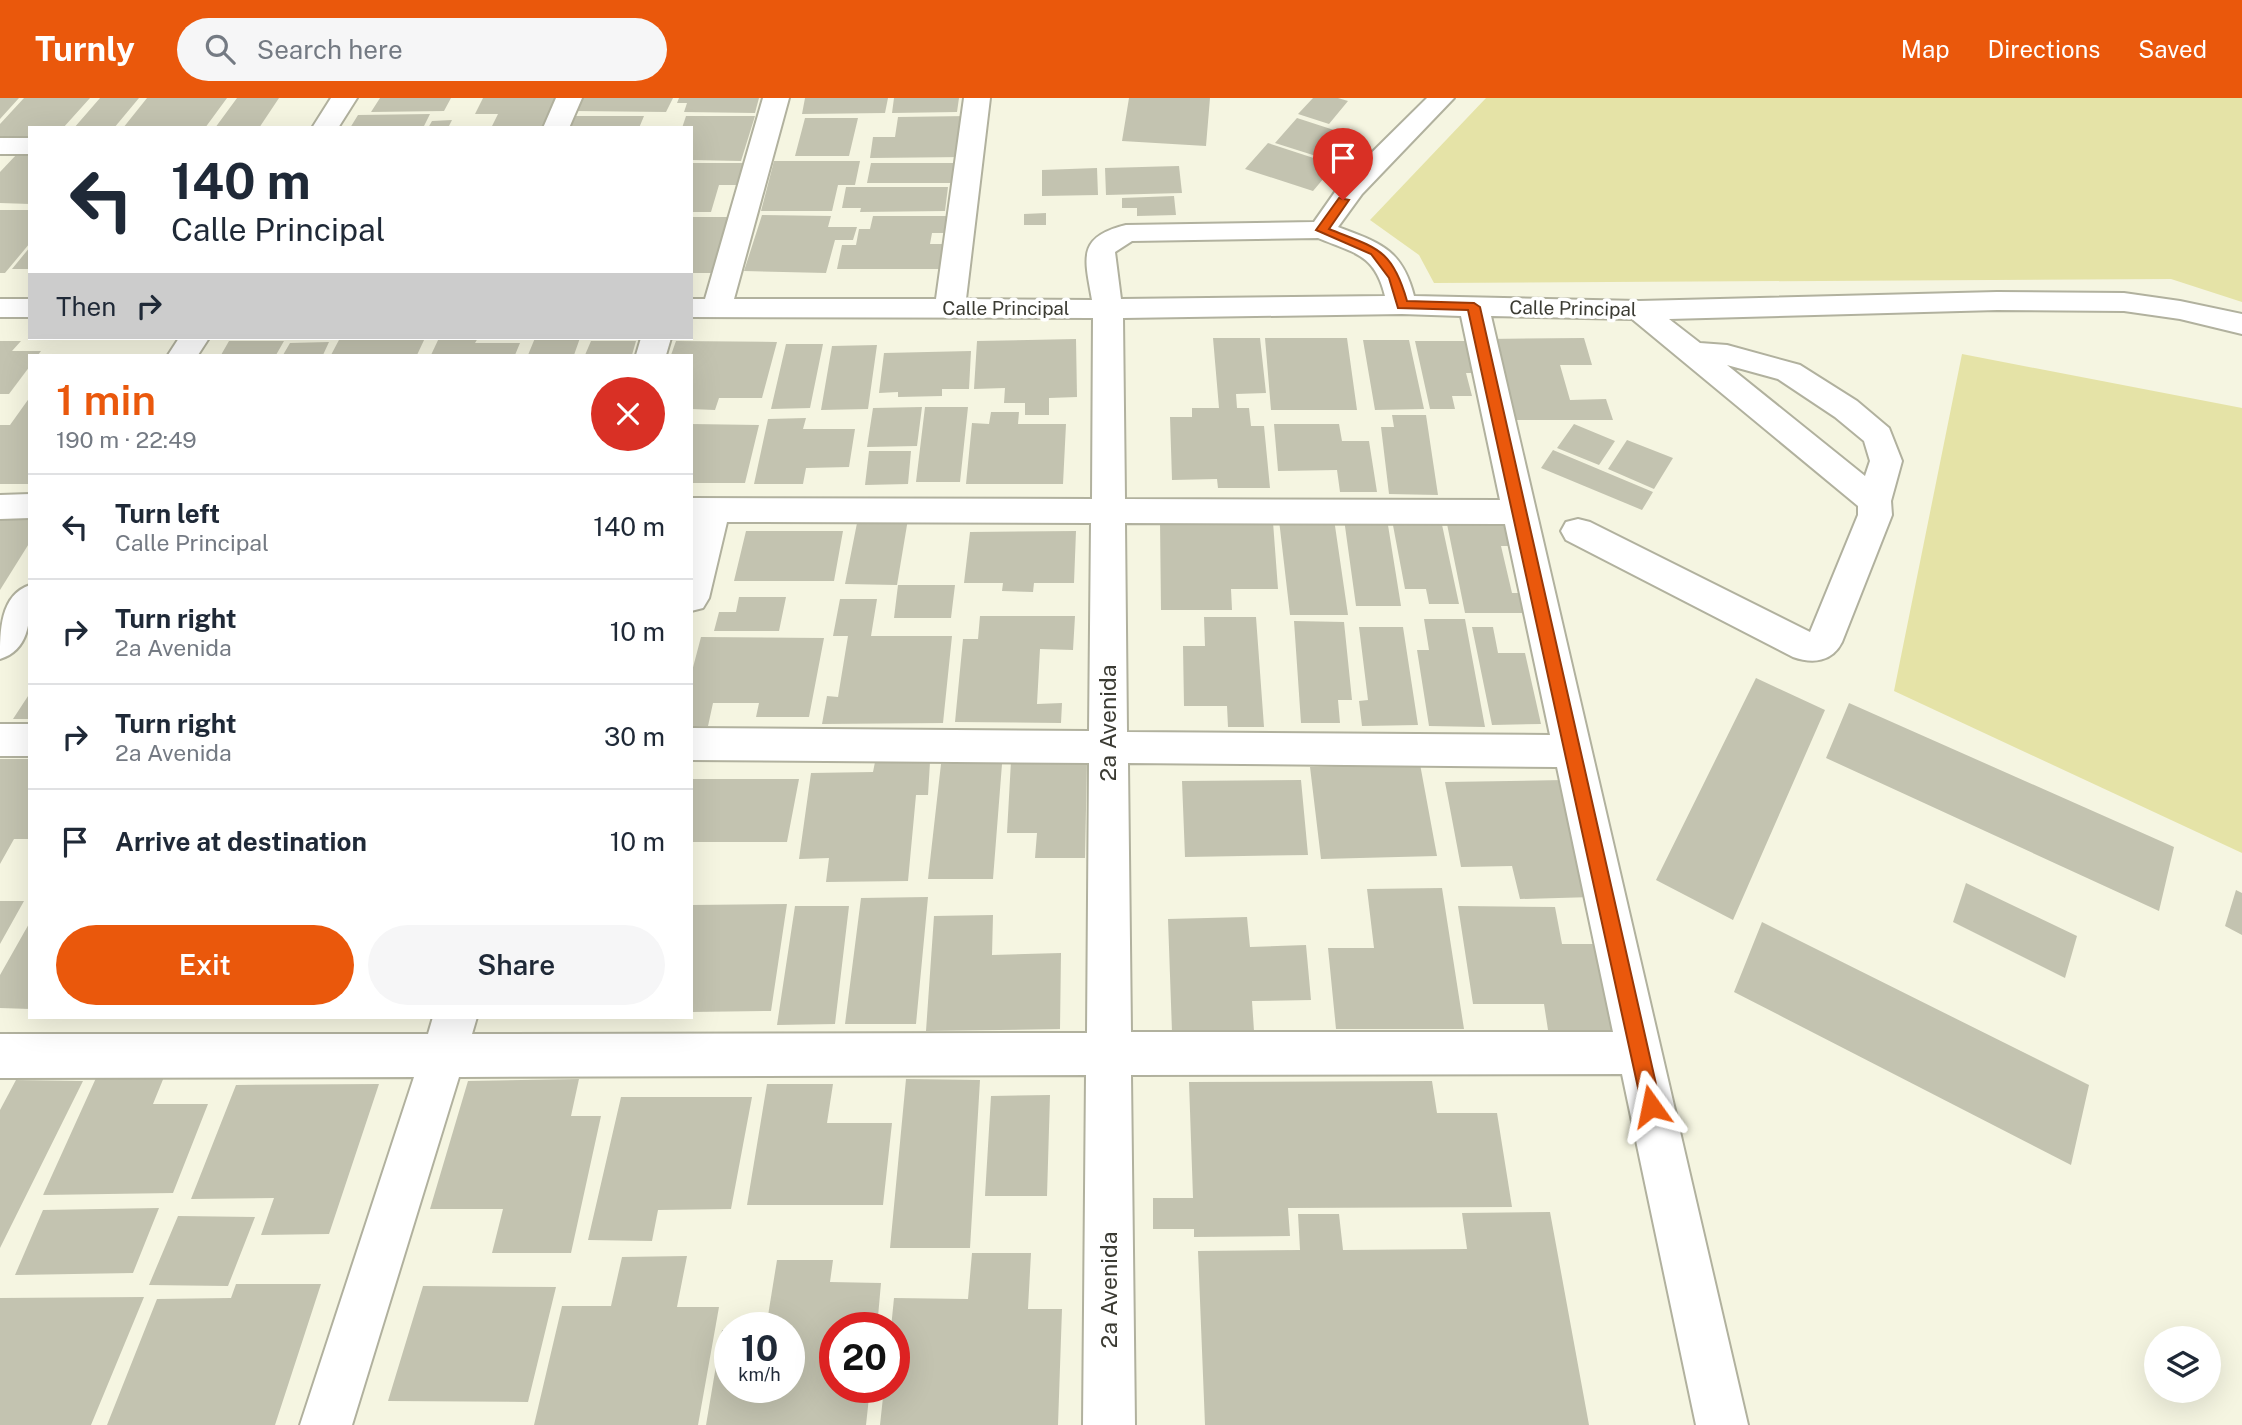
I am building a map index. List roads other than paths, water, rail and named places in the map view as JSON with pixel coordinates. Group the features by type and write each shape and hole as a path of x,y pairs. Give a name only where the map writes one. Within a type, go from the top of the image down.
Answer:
{"street":[{"path":"327,126 344,98"},
{"path":"557,126 569,98"},
{"path":"704,308 776,98"},
{"path":"950,307 977,98"},
{"path":"1322,230 1352,188 1441,98"},
{"path":"0,146 28,146"},
{"name":"2a Avenida","path":"1109,1425 1108,309 1100,263 1101,248 1126,233 1322,230 1375,251 1395,277 1402,305"},
{"name":"Calle Principal","path":"704,308 1108,309 1402,305 1639,310 1997,301 2124,302 2242,324"},
{"path":"1474,307 1723,1425"},
{"path":"0,308 28,308"},
{"path":"1639,310 1874,501"},
{"path":"1578,531 1806,647 1816,647 1824,642 1875,514 1874,501 1886,461 1878,436 1846,409 1789,372 1727,355 1693,353"},
{"path":"1776,420 1846,409"},
{"path":"0,507 28,506"},
{"path":"693,582 702,510 1520,512"},
{"path":"0,645 28,601"},
{"path":"0,740 28,740"},
{"path":"693,744 1573,751"},
{"path":"0,1056 449,1036 1108,1053 1639,1052"},
{"path":"326,1425 449,1036"}]}
